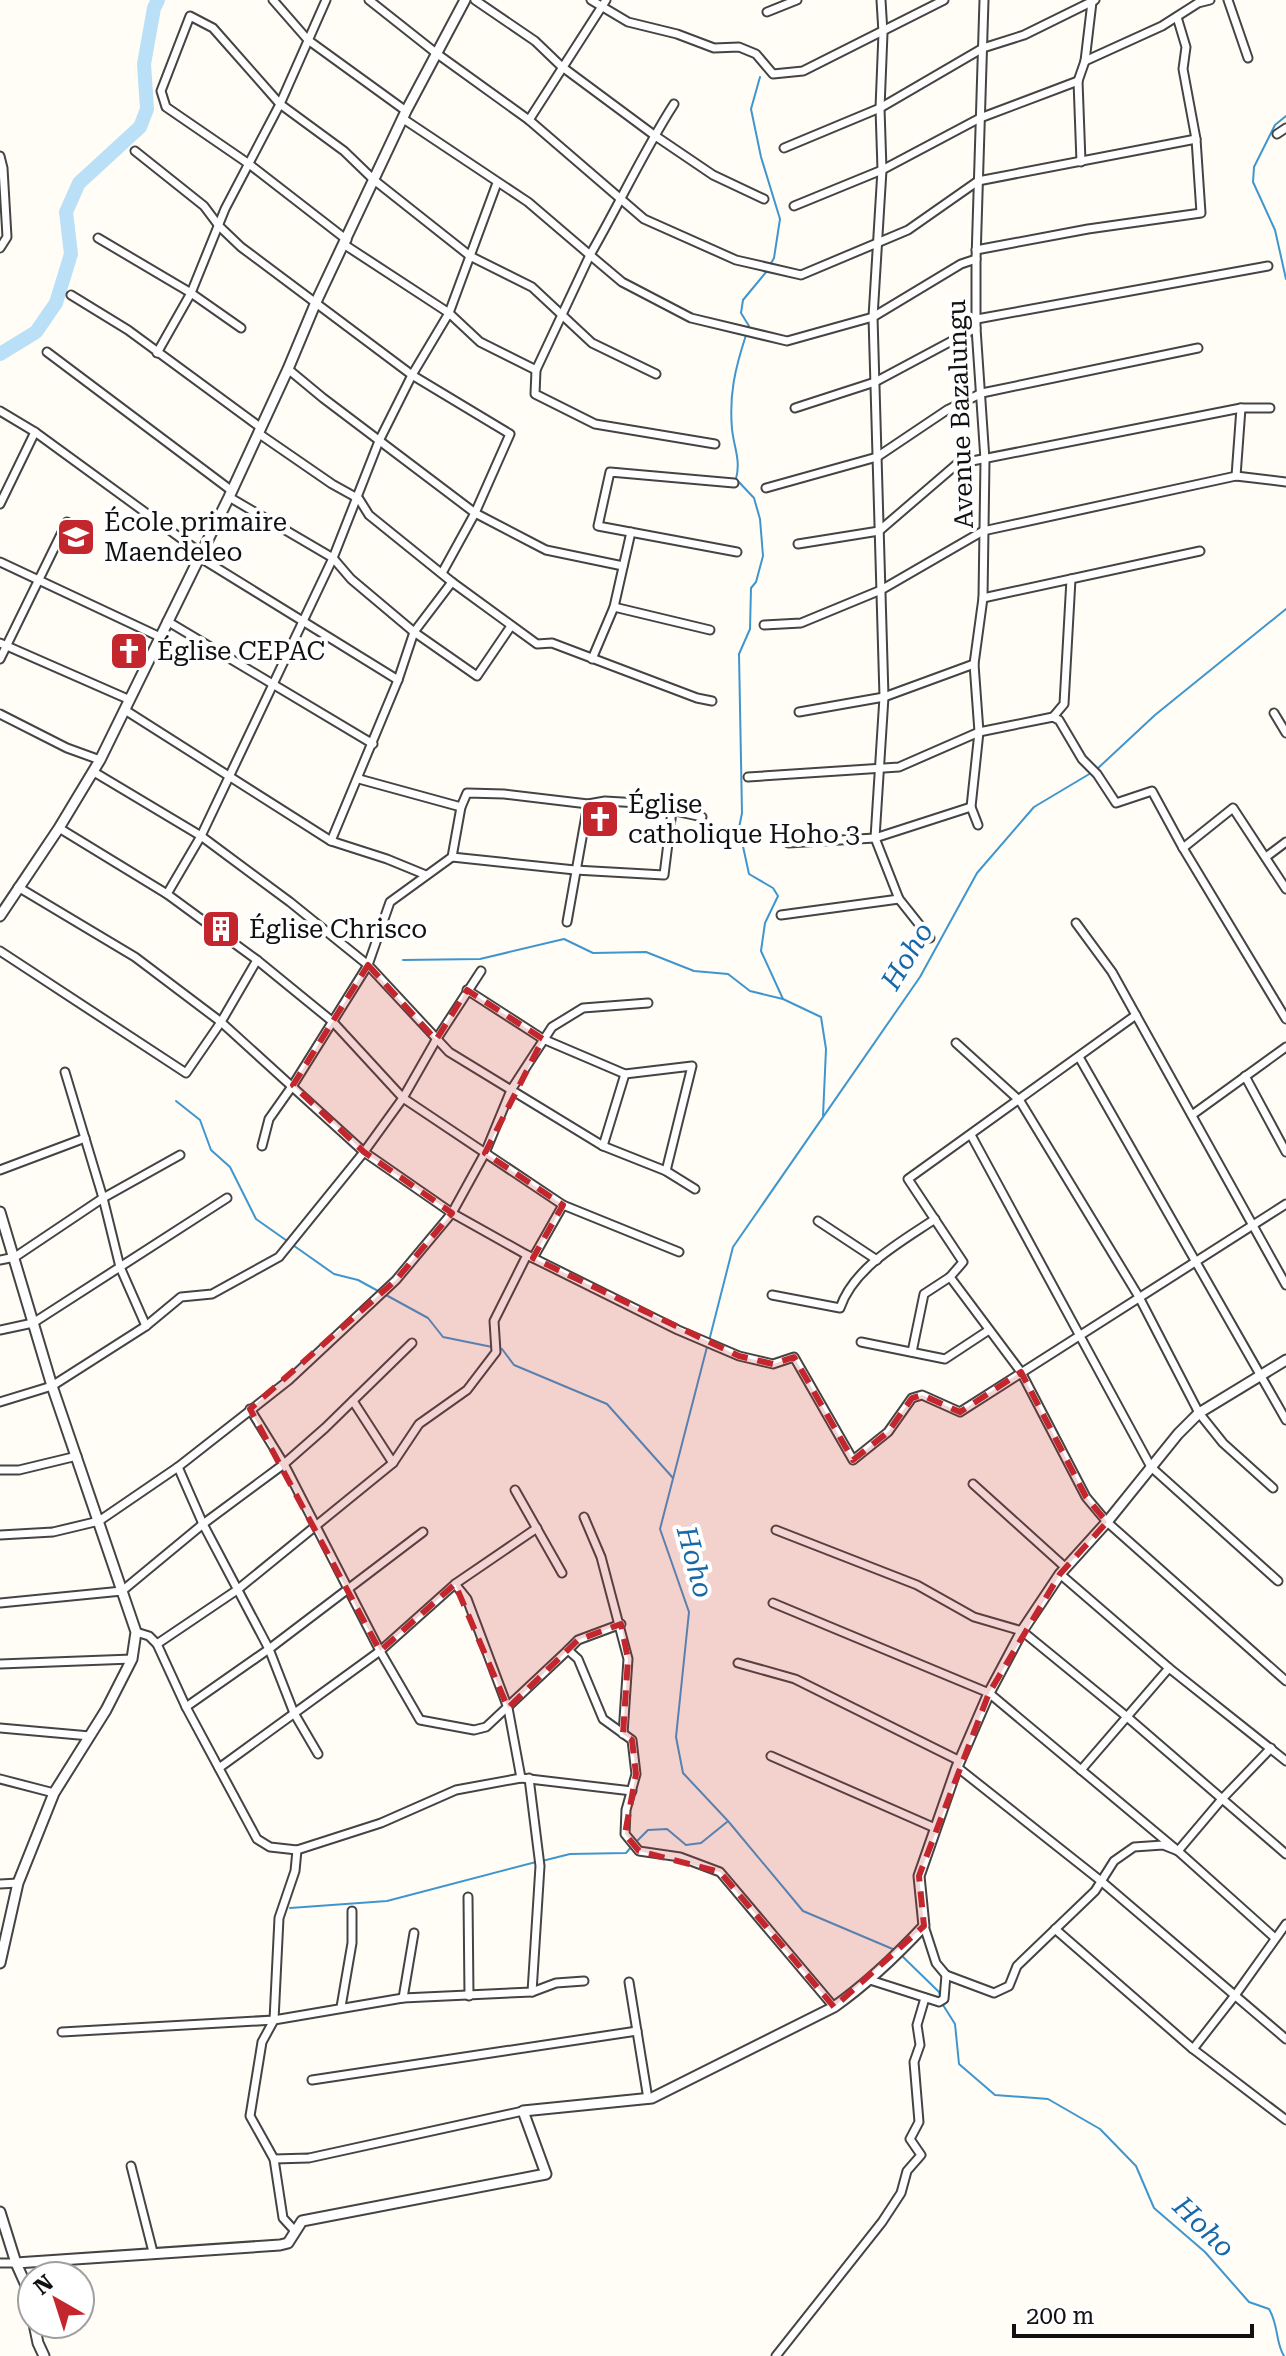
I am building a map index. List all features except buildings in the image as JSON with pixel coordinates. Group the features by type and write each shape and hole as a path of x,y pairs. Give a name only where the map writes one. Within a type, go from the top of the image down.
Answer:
{"street":[{"path":"273,0 308,40 404,115 528,202 622,282 691,318 787,341 873,317 961,264 976,259"},
{"path":"157,353 191,293 219,226 280,104 326,0"},
{"path":"369,0 529,120 644,219 736,260 801,275 908,230 978,181 1196,139"},
{"path":"0,916 94,772 230,494 404,115 465,0"},
{"path":"475,0 535,41 561,66 654,135 713,175 764,199"},
{"path":"591,0 604,4 628,22 677,34 714,48 739,47 756,54 773,74 803,71 944,0"},
{"path":"767,12 797,0"},
{"path":"881,0 882,170 873,317 884,697 875,838 899,899 930,938"},
{"name":"Avenue Bazalungu","path":"978,825 971,807 979,732 974,664 983,598 985,460 976,324 976,250 984,0"},
{"path":"1085,61 1177,17 1198,3 1210,0"},
{"path":"1228,0 1248,58"},
{"path":"784,148 880,108 983,48 1024,35 1093,1"},
{"path":"1081,162 1078,81 1085,61 1093,1"},
{"path":"529,120 561,66 604,4"},
{"path":"536,370 480,342 449,313 346,243 249,164 166,107 161,91 190,16 213,28 280,104 344,151 374,180 470,256 532,287 592,343 656,374"},
{"path":"976,250 1088,229 1201,213 1196,139 1183,69 1186,47 1177,17"},
{"path":"794,206 882,170 980,118 1078,81"},
{"path":"674,104 654,135 590,255 536,370 535,394 595,424 715,444"},
{"path":"1277,134 1286,128"},
{"path":"135,151 204,206 241,247 412,375 510,434 475,513 442,573"},
{"path":"0,156 7,237 0,248"},
{"path":"167,894 201,836 333,558 359,499 379,441 412,375 449,313 497,183"},
{"path":"98,238 191,293 241,328"},
{"path":"795,408 875,382 976,324 1268,266"},
{"path":"71,295 128,330 332,484 359,499 369,515 452,582 537,644 552,643 712,701"},
{"path":"766,488 877,457 947,410 982,393 1198,348"},
{"path":"47,352 230,494 333,558 351,579 414,632 477,676 511,626"},
{"path":"288,369 475,513 546,550 623,566"},
{"path":"1236,476 1241,408"},
{"path":"798,544 879,531 957,464 1241,408 1270,408"},
{"path":"0,411 35,432 200,555 301,623 398,680"},
{"path":"0,504 35,432"},
{"path":"734,483 610,472 598,526 737,552"},
{"path":"764,625 801,623 881,590 983,531 1236,476 1286,482"},
{"path":"0,659 3,645 40,580 67,522"},
{"path":"592,659 614,607 631,532"},
{"path":"983,598 1200,551"},
{"path":"0,562 160,637"},
{"path":"1053,717 1064,704 1071,579"},
{"path":"331,841 373,744 414,632 452,582"},
{"path":"614,607 710,630"},
{"path":"167,621 373,744"},
{"path":"3,645 130,700"},
{"path":"799,712 884,697 974,664"},
{"path":"125,710 331,841 426,875"},
{"path":"1274,713 1286,733"},
{"path":"0,714 67,748 100,760"},
{"path":"748,777 899,767 979,732 1053,717 1059,720 1082,759 1095,771 1116,803 1152,791 1286,1019"},
{"path":"94,772 201,836 290,902 368,965 449,1052 603,1146 666,1171 695,1189"},
{"path":"359,779 461,807"},
{"path":"452,857 461,807 467,793 588,804 605,801 639,803 702,817"},
{"path":"567,922 588,804"},
{"path":"788,843 875,838 971,807"},
{"path":"1183,848 1233,808 1286,889"},
{"path":"262,1146 269,1119 368,965 390,902 452,857 575,870 664,875 672,811"},
{"path":"59,828 167,894 257,960 333,1022 403,1098 563,1205 679,1252"},
{"path":"1266,857 1286,842"},
{"path":"18,887 135,957 221,1022 364,1152 452,1213 678,1330 739,1356 773,1364 794,1357 853,1460 888,1432 912,1398 922,1395 960,1412 1286,1204"},
{"path":"781,915 899,899"},
{"path":"1076,923 1112,972 1286,1285"},
{"path":"0,951 186,1073 221,1022 257,960"},
{"path":"0,1402 52,1386 146,1326 181,1297 212,1294 279,1257 364,1152 403,1098 481,971"},
{"path":"467,990 543,1039 625,1074 692,1066 666,1171"},
{"path":"0,1535 53,1532 99,1521 178,1467 289,1380 396,1280 452,1213 485,1153 511,1090 552,1027 583,1008 648,1003"},
{"path":"912,1352 924,1294 950,1277 963,1262 908,1179 1136,1015"},
{"path":"956,1043 1020,1101 1139,1297 1199,1413 1223,1443 1273,1488"},
{"path":"1192,1115 1286,1047"},
{"path":"1079,1057 1286,1420"},
{"path":"65,1072 120,1267 146,1326"},
{"path":"603,1146 625,1074"},
{"path":"1245,1076 1286,1152"},
{"path":"971,1135 1151,1467 1278,1581"},
{"path":"0,1170 85,1138"},
{"path":"0,1260 15,1257 103,1198 180,1155"},
{"path":"0,1330 33,1323 227,1198"},
{"path":"157,1644 237,1590 316,1527 393,1463 419,1424 467,1390 496,1349 494,1321 563,1205"},
{"path":"0,1212 52,1386 136,1632 132,1659 90,1736 54,1793 18,1883 0,1963"},
{"path":"772,1295 840,1308 845,1292 877,1260 935,1219"},
{"path":"818,1221 877,1260"},
{"path":"950,1277 1021,1372 1086,1497 1107,1522 1286,1681"},
{"path":"861,1342 945,1359 989,1330"},
{"path":"0,1603 122,1591 203,1524 284,1464 412,1343"},
{"path":"1178,1851 1163,1845 1134,1847 1114,1861 1095,1891 1017,1966 1009,1986 994,1993 946,1975 936,1963 924,1926 919,1876 958,1764 989,1693 1022,1631 1063,1571 1199,1413 1286,1360"},
{"path":"353,1401 393,1463"},
{"path":"250,1409 284,1464 380,1651 420,1720 474,1730 486,1727 578,1640 621,1624"},
{"path":"0,1470 19,1470 77,1456"},
{"path":"178,1467 203,1524 269,1649 294,1713 318,1754"},
{"path":"973,1484 1169,1668 1286,1761"},
{"path":"515,1490 562,1573"},
{"path":"584,1517 601,1557 628,1659 623,1734"},
{"path":"219,1768 380,1651 455,1584 537,1528"},
{"path":"776,1530 917,1585 974,1617 1022,1631 1286,1854"},
{"path":"186,1707 269,1649 423,1532"},
{"path":"455,1584 467,1599 508,1708 525,1778 540,1866 532,1992"},
{"path":"773,1603 989,1693 1178,1851 1275,1938"},
{"path":"136,1632 149,1636 157,1644 186,1707 257,1839 270,1847 297,1850 381,1823 456,1790 525,1778 632,1791"},
{"path":"568,1650 578,1659 603,1719 632,1740 636,1774 626,1810 625,1834 639,1851 680,1857 720,1872 834,2007"},
{"path":"0,1664 132,1659"},
{"path":"738,1663 795,1679 958,1764 1286,2039"},
{"path":"1081,1770 1169,1668"},
{"path":"0,1728 90,1736"},
{"path":"1178,1851 1271,1748"},
{"path":"771,1756 935,1828"},
{"path":"0,1779 54,1793"},
{"path":"294,2230 283,2218 274,2159 250,2116 262,2042 274,2020 279,1918 295,1871 297,1850"},
{"path":"0,1884 18,1883"},
{"path":"468,1897 469,1996"},
{"path":"341,2007 352,1943 352,1911"},
{"path":"1193,2049 1286,1924"},
{"path":"274,2159 309,2158 523,2111 648,2099 834,2007 890,1962 924,1926"},
{"path":"1055,1929 1193,2049 1286,2120"},
{"path":"403,1998 414,1933"},
{"path":"870,1980 925,1998 942,2000 946,1975"},
{"path":"62,2032 274,2020 403,1998 532,1992 556,1983 584,1981"},
{"path":"629,1982 648,2099"},
{"path":"776,2356 882,2222 901,2193 907,2171 921,2155 910,2139 919,2122 914,2062 920,2045 917,2025 925,1998"},
{"path":"312,2080 637,2031"},
{"path":"53,2260 280,2245 288,2243 302,2221 546,2174 523,2111"},
{"path":"131,2166 153,2252"},
{"path":"0,2212 16,2263 0,2263"}],"highlighted area":[{"path":"368,965 436,1040 467,990 543,1039 485,1153 563,1205 533,1258 739,1356 773,1364 794,1357 853,1460 888,1432 912,1398 922,1395 960,1412 1021,1372 1086,1497 1107,1522 1060,1574 989,1693 919,1876 924,1926 834,2007 720,1872 639,1851 625,1834 636,1774 632,1740 623,1734 628,1659 621,1624 578,1640 508,1708 455,1584 380,1651 250,1409 396,1280 452,1213 364,1152 293,1085"}],"waterway":[{"path":"0,354 36,332 56,303 71,254 66,212 79,183 140,127 147,109 144,64 158,0"},
{"path":"760,77 751,109 761,157 780,219 774,258 770,265"},
{"path":"1286,116 1275,125 1254,167 1253,182 1275,230 1286,279"},
{"path":"748,329 741,313 743,300 767,271"},
{"path":"746,335 734,382 732,429 737,460 736,479 754,498 760,519 763,556 756,582 751,588 750,629 739,654 742,813 739,828 749,874 773,888 778,896 765,923 761,951 783,999"},
{"name":"Hoho","path":"1096,770 1155,715 1286,609"},
{"name":"Hoho","path":"709,1341 733,1247 920,977 977,873 1034,807 1091,773"},
{"path":"403,960 480,959 564,939 593,953 646,952 694,971 728,974 750,991 783,999 821,1017 826,1049 823,1116"},
{"path":"176,1101 200,1120 211,1150 230,1167 256,1219 334,1274 358,1280 380,1292"},
{"path":"386,1295 428,1318 443,1337 502,1349 514,1365 607,1404 673,1478"},
{"name":"Hoho","path":"707,1347 660,1529 689,1612 676,1737 683,1773 728,1821 803,1911 895,1950"},
{"path":"636,1842 648,1830 667,1829 686,1845 701,1843 727,1822"},
{"path":"542,1861 570,1854 626,1853 632,1846"},
{"path":"290,1908 387,1901 536,1862"},
{"name":"Hoho","path":"900,1954 939,1992 941,1999"},
{"name":"Hoho","path":"943,2005 955,2024 959,2064 995,2095 1048,2099 1100,2129 1136,2166 1154,2208 1205,2252 1249,2302 1269,2309 1284,2356"}],"place":[{"name":"École primaire Maendeleo","path":"76,537"},
{"name":"Église CEPAC","path":"129,651"},
{"name":"Église catholique Hoho 3","path":"600,819"},
{"name":"Église Chrisco","path":"221,929"}]}
